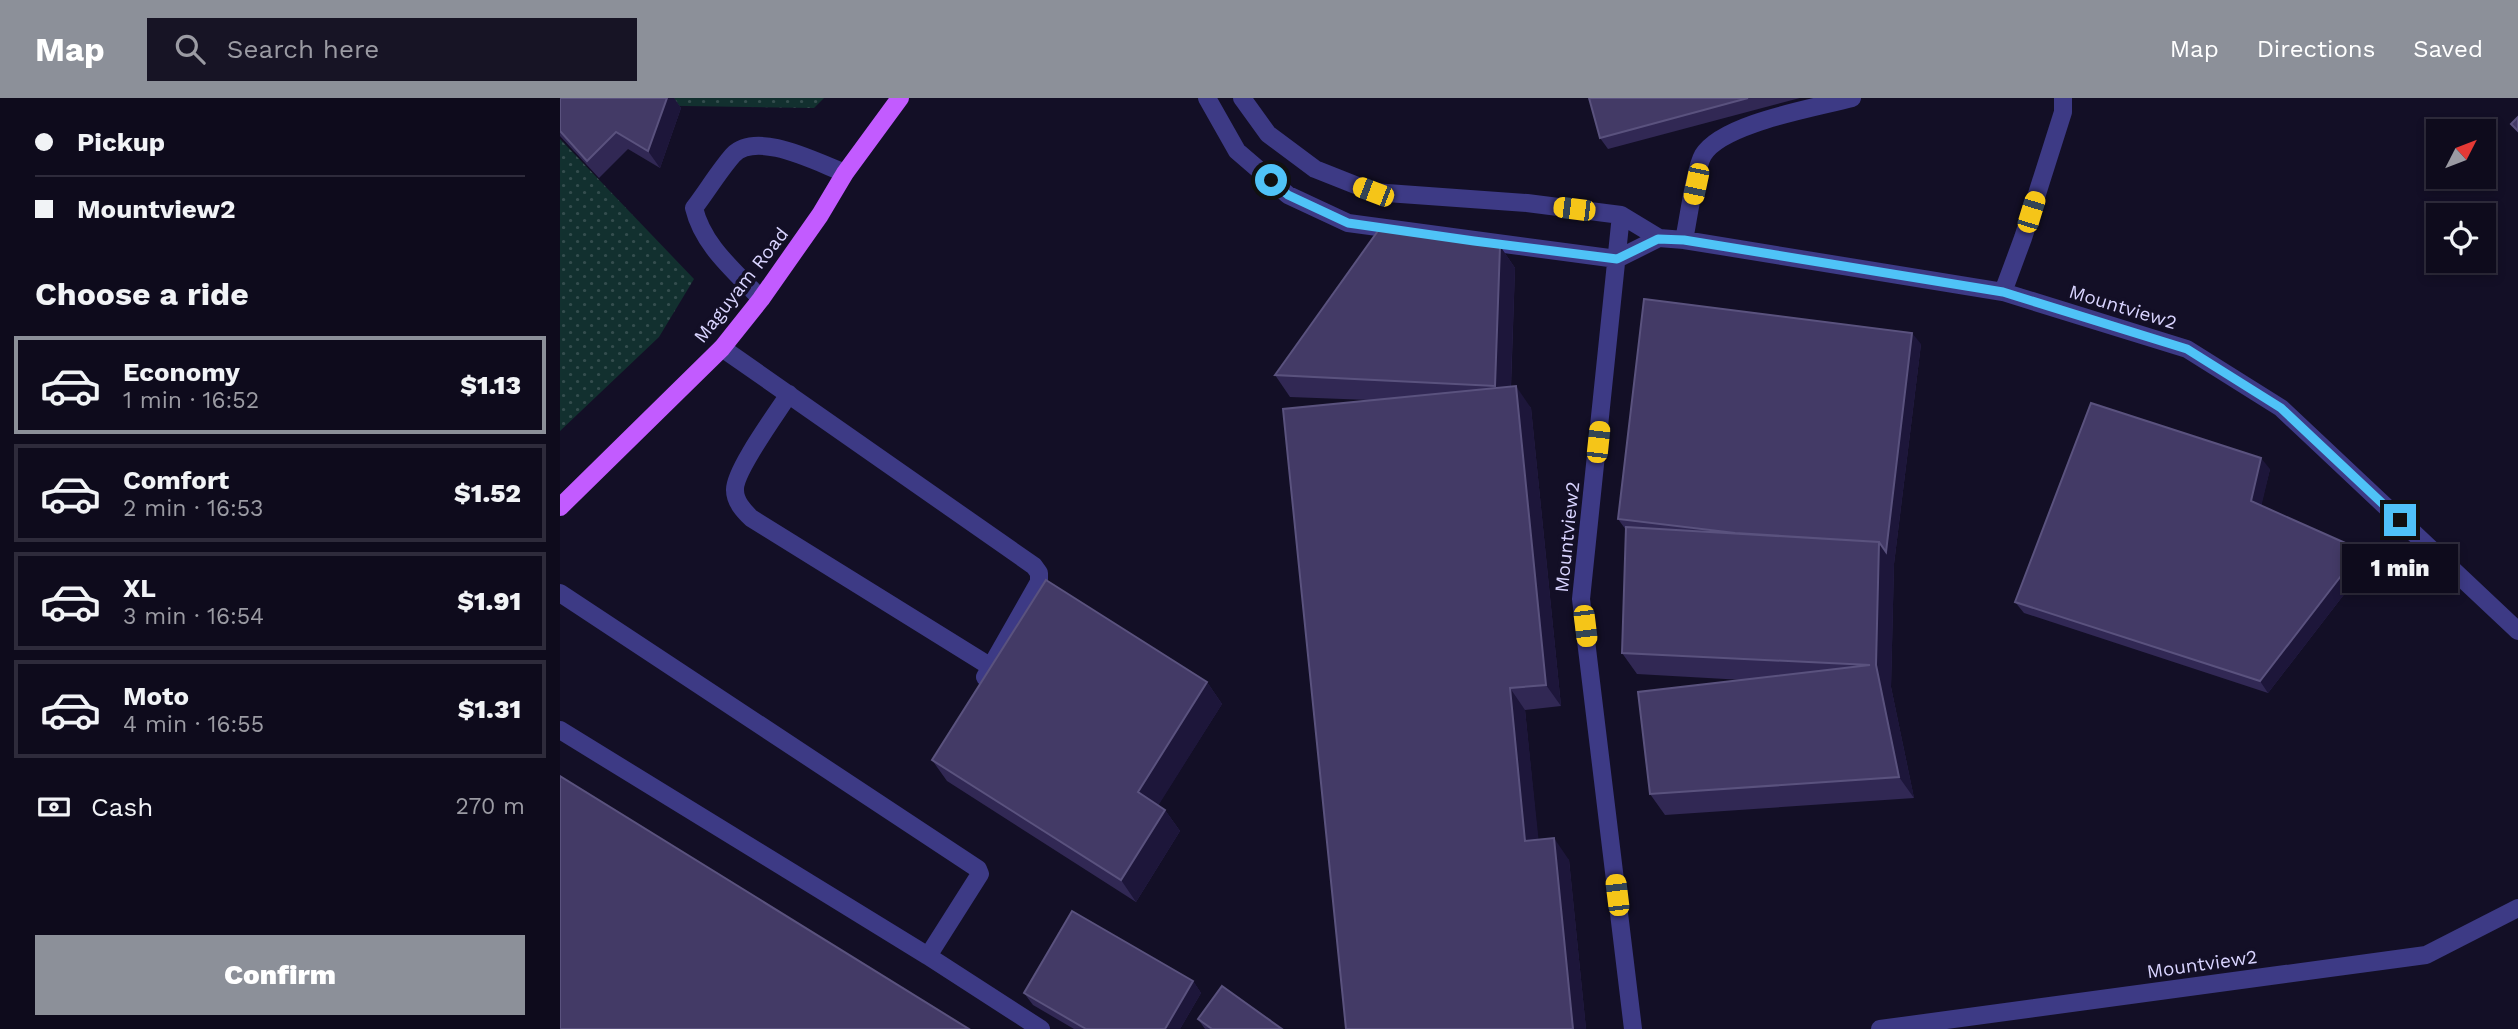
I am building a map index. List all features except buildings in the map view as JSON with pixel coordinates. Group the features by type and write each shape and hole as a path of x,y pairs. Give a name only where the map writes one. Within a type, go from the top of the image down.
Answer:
{"main road":[{"name":"Maguyam Road","path":"560,507 723,348 761,299 820,215 845,173 900,98"}],"lane":[{"path":"1207,98 1237,151 1288,195 1348,223 1617,259 1658,239"},
{"path":"1242,98 1268,134 1315,169 1373,192 1527,203 1621,215 1658,239"},
{"path":"1684,240 1702,156 1716,140 1735,129 1852,98"},
{"path":"2003,292 2063,112 2063,98"},
{"path":"761,299 709,243 698,225 694,208 735,153 748,146 766,144 845,173"},
{"name":"Mountview2","path":"1621,215 1581,599 1633,1029"},
{"name":"Mountview2","path":"1658,239 1684,240 2003,292 2187,349 2281,408 2518,631"},
{"path":"723,348 1034,566 1039,573 1038,582 978,691"},
{"path":"789,394 739,473 735,491 740,506 751,518 991,667"},
{"path":"560,593 978,869 980,874 928,956"},
{"path":"560,730 928,956 1041,1029"},
{"name":"Mountview2","path":"1881,1029 2426,955 2518,908"}],"green space":[{"path":"560,98 824,98 814,108 560,104"},
{"path":"560,139 694,279 659,337 560,431"}],"route":[{"path":"1271,180 1288,195 1348,223 1617,259 1658,239 1684,240 2003,292 2187,349 2281,408 2400,520"}]}
